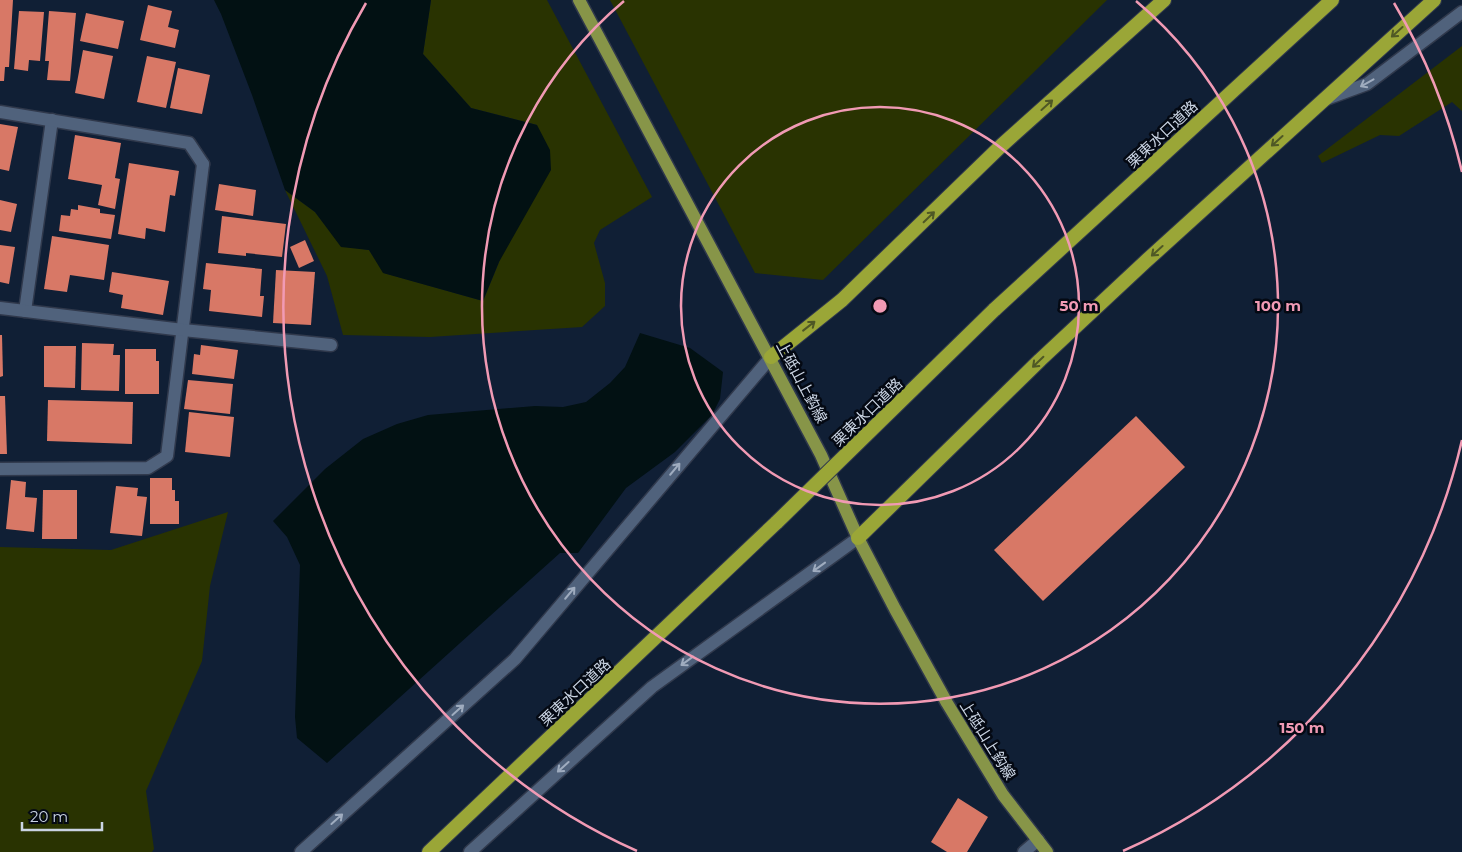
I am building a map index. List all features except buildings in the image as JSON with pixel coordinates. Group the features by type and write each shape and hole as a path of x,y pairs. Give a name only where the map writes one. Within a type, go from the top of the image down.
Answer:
{"highway":[{"path":"771,356 842,300 1002,145 1164,0"},
{"name":"栗東水口道路","path":"429,852 778,522 994,310 1332,0"},
{"path":"858,538 1047,354 1145,262 1434,0"}],"main road":[{"name":"上砥山上鈎線","path":"579,0 729,283 771,356 822,455 858,538 894,609 946,703 1003,795 1047,852"}],"street":[{"path":"1323,100 1367,84 1462,12"},
{"path":"0,112 189,143 203,164 167,456 148,468 0,469"},
{"path":"25,311 52,120"},
{"path":"0,308 183,330 331,345"},
{"path":"301,852 515,659 771,356"},
{"path":"470,852 652,687 858,538"},
{"path":"1024,852 1038,840"}],"green space":[{"path":"431,0 547,0 652,197 600,230 594,243 605,283 605,306 582,327 430,337 343,335 327,276 285,190 315,212 341,246 369,250 384,273 483,301 499,262 537,125 471,108 423,54"},
{"path":"610,0 1107,0 823,280 755,273"},
{"path":"1462,46 1462,111 1452,102 1399,136 1380,135 1322,163 1318,156"},
{"path":"228,512 210,586 202,661 146,791 154,849 152,852 0,852 0,547 111,550"}],"shaded area":[{"path":"214,0 431,0 423,54 471,108 537,125 550,150 551,170 499,262 483,301 383,273 369,250 341,247 315,212 285,190 252,95"},
{"path":"640,333 690,348 723,372 720,399 712,415 675,452 626,488 578,553 560,553 327,763 297,738 295,717 300,565 287,537 273,521 325,469 363,439 397,424 428,415 535,406 563,407 586,402 610,383 625,367"}]}
